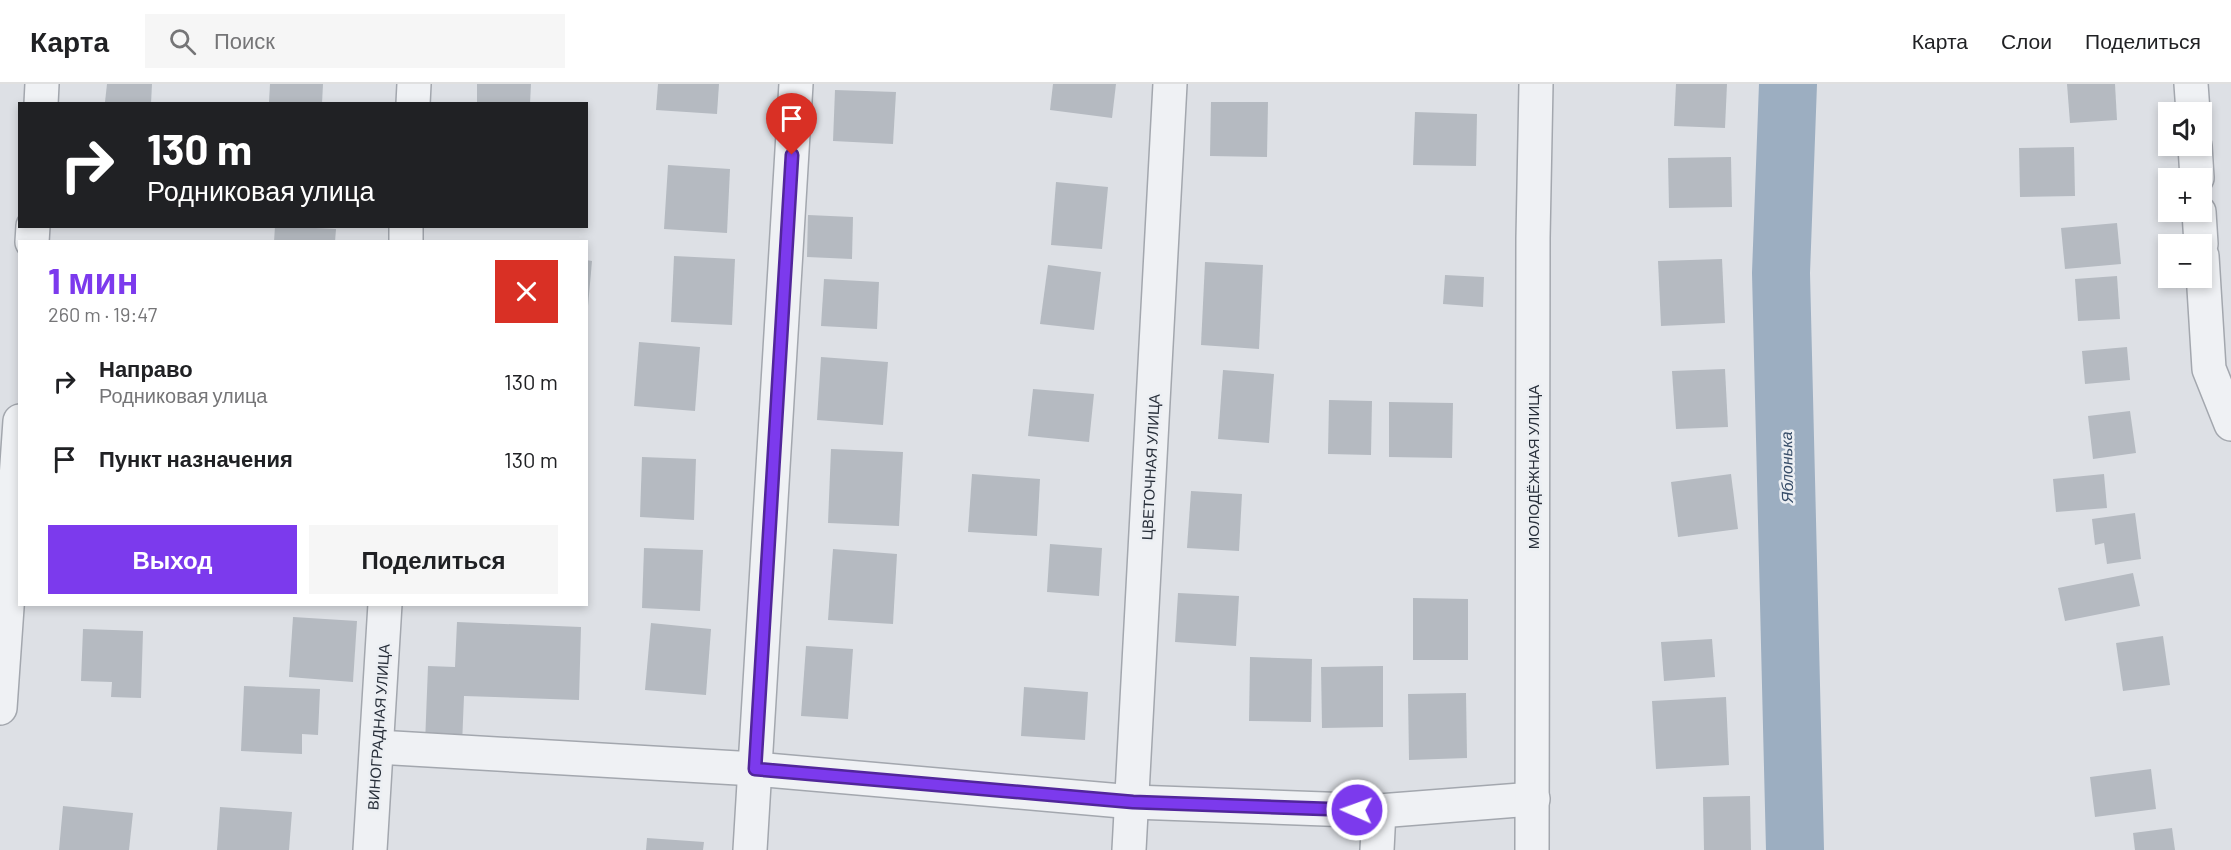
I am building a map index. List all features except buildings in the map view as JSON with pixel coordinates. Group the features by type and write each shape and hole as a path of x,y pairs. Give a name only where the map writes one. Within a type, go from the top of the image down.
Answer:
{"street":[{"path":"41,102 42,84"},
{"path":"413,102 414,84"},
{"path":"750,850 796,84"},
{"name":"ЦВЕТОЧНАЯ УЛИЦА","path":"1129,850 1170,84"},
{"name":"МОЛОДЁЖНАЯ УЛИЦА","path":"1532,850 1533,238 1536,84"},
{"path":"2191,84 2192,102"},
{"path":"2204,288 2209,369 2231,424"},
{"path":"0,708 18,450"},
{"name":"ВИНОГРАДНАЯ УЛИЦА","path":"370,850 385,606"},
{"path":"377,747 755,769 1133,802 1379,811 1533,799"},
{"path":"1377,850 1379,811"}],"waterway":[{"name":"Яблонька","path":"1788,84 1781,273 1795,850"}],"route":[{"path":"792,155 755,769 1133,802 1357,810"}]}
